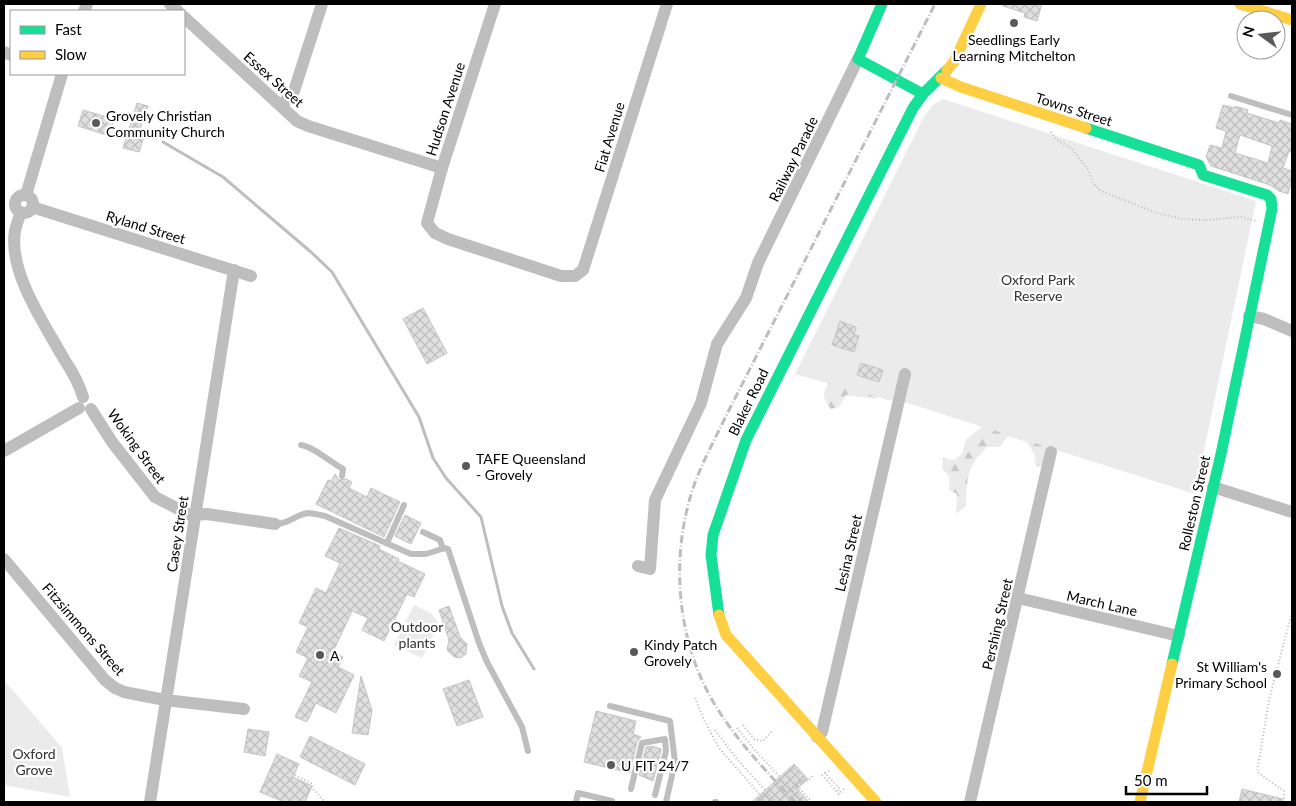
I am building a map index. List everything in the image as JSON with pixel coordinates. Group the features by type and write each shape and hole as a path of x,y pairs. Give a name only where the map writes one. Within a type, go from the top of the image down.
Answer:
{"street":[{"path":"281,106 294,90 322,4"},
{"name":"Hudson Avenue","path":"427,223 442,168 494,4"},
{"name":"Fiat Avenue","path":"427,223 436,233 448,239 561,276 575,276 583,270 667,4"},
{"name":"Railway Parade","path":"638,566 650,569 655,500 701,404 717,344 746,298 758,264 858,59 882,4"},
{"name":"Blaker Road","path":"876,802 726,634 717,610 711,555 713,535 746,440 908,117 923,94 941,78 954,62 981,4"},
{"path":"1240,4 1292,20"},
{"name":"Essex Street","path":"185,18 297,121 442,168"},
{"path":"858,59 923,94"},
{"name":"Woking Street","path":"62,75 20,202 15,231 14,246 27,293 77,380 84,405 155,497 190,515 207,514 275,524"},
{"name":"Towns Street","path":"941,78 1050,117 1199,165 1202,174 1267,195 1271,199 1272,209"},
{"name":"Ryland Street","path":"20,202 251,276"},
{"name":"Rolleston Street","path":"1140,802 1213,487 1272,209"},
{"name":"Casey Street","path":"150,802 234,270"},
{"path":"1249,316 1264,319 1292,331"},
{"name":"Lesina Street","path":"817,737 822,732 905,374"},
{"path":"4,451 84,405"},
{"name":"Pershing Street","path":"970,802 1051,452"},
{"path":"1213,487 1292,512"},
{"name":"Fitzsimmons Street","path":"4,558 105,680 115,688 124,692 165,700 244,709"},
{"name":"March Lane","path":"1018,598 1179,636"}],"lane":[{"path":"1231,96 1292,115"},
{"path":"302,445 310,446 325,459 342,469 342,476"},
{"path":"387,543 404,506"},
{"path":"275,524 284,524 307,513 318,514 411,554 418,555 443,549 449,551 479,643 487,662 522,727 528,751"},
{"path":"423,532 440,540 443,549"},
{"path":"610,706 670,721 675,762 666,802"},
{"path":"631,789 642,744 665,739 666,751 655,795"},
{"path":"576,802 578,793 612,801"}],"path":[{"path":"1050,117 1048,127 1053,136 1072,149 1087,168 1093,183 1101,191 1157,213 1182,219 1207,220 1241,217 1268,224"},
{"path":"1284,802 1284,791 1257,772 1269,700 1292,612"},
{"path":"695,698 719,748 761,796 757,800 762,802"},
{"path":"743,725 754,739 763,741 774,730"},
{"path":"737,728 803,802"},
{"path":"715,730 736,758 775,802"},
{"path":"803,781 805,779 794,768 787,774 812,802"},
{"path":"835,791 840,789 826,773 828,771 844,789"},
{"path":"295,775 312,782 313,789 325,802"},
{"path":"792,791 800,781 806,782 814,775"},
{"path":"822,775 839,794 848,785"},
{"path":"775,802 797,785"},
{"path":"762,802 759,800 767,792"},
{"path":"762,802 767,795 775,802"}],"green space":[{"name":"Oxford Park Reserve","path":"943,99 1256,201 1195,494 911,404 888,400 795,374 924,117 933,105"},
{"path":"1040,352 1062,359 1074,379 1097,385 1107,378 1117,384 1124,395 1135,399 1143,409 1140,420 1128,423 1119,416 1114,406 1103,402 1093,402 1064,410 1007,401 1006,409 1011,419 1036,423 1050,433 1054,439 1042,468 1036,465 1034,454 1027,442 1008,436 1000,447 987,447 971,467 966,506 956,514 957,494 949,490 949,476 942,469 943,458 954,460 962,454 966,439 981,428 986,413 979,402 971,399 967,411 952,418 943,407 941,393 948,383 944,373 956,368 977,380 992,395 988,376 994,363 1006,359 1017,366 1037,398 1045,390 1036,370 1034,360"},
{"path":"831,376 882,394 875,399 846,395 839,407 831,409 825,400 824,393"},
{"name":"Outdoor plants","path":"414,605 431,613 439,624 422,658 394,645"},
{"name":"Oxford Grove","path":"4,680 62,748 70,797 4,785"}],"building":[{"path":"1003,4 1042,4 1037,21 1024,17 1025,13 1003,6"},
{"path":"137,103 148,106 139,132 145,134 139,152 123,148"},
{"path":"1223,105 1248,110 1247,113 1279,123 1280,120 1292,124 1292,152 1289,151 1283,168 1292,171 1288,194 1270,185 1211,166 1206,157 1210,145 1222,148 1226,131 1216,128","holes":["1240,135 1272,146 1268,163 1235,153"]},
{"name":"Grovely Christian Community Church","path":"83,110 114,119 109,136 78,126"},
{"path":"423,308 447,353 427,364 403,319"},
{"path":"840,321 856,327 854,335 859,336 854,352 832,345"},
{"path":"861,363 883,370 879,382 857,375"},
{"path":"335,474 339,480 346,479 352,482 349,488 367,497 371,488 400,502 384,537 316,504 328,480 331,481"},
{"path":"405,515 421,523 411,544 395,536"},
{"path":"339,528 380,546 379,549 399,559 398,561 425,574 414,597 407,594 384,641 362,630 368,618 352,611 333,652 343,657 338,667 354,675 336,713 316,703 307,722 295,717 312,682 299,676 308,658 296,652 308,627 299,623 316,588 326,593 340,563 325,556"},
{"path":"449,606 460,637 467,644 466,654 460,658 454,657 447,650 449,640 439,610"},
{"path":"361,676 372,710 368,735 352,733"},
{"path":"469,680 483,717 457,726 443,689"},
{"path":"596,711 636,721 633,734 641,737 637,742 630,773 584,762"},
{"path":"248,729 269,732 265,756 244,752"},
{"path":"310,736 365,764 355,785 300,757"},
{"path":"652,746 661,749 653,781 639,775 646,747"},
{"path":"277,754 299,764 293,777 312,786 305,802 284,802 260,792"},
{"path":"794,764 808,779 797,789 809,802 752,802"},
{"path":"1242,789 1283,799 1283,802 1239,802"}],"waterway":[{"path":"163,142 223,177 332,272 419,417 433,458 446,478 481,517 502,606 512,633 534,669"}],"railway":[{"path":"795,802 750,753 729,726 711,698 699,673 690,647 680,591 682,534 696,480 706,457 935,4"}],"traffic: fast":[{"path":"882,4 858,59 923,94"},
{"path":"719,615 711,555 713,535 746,440 913,108 923,94 947,70"},
{"path":"1086,128 1199,165 1203,175 1267,195 1271,199 1272,209 1221,454 1172,664"}],"traffic: slow":[{"path":"947,70 954,62 981,4"},
{"path":"1240,4 1292,20"},
{"path":"941,78 961,87 1086,128"},
{"path":"719,615 726,635 876,802"},
{"path":"1140,802 1172,664"}],"place":[{"name":"Seedlings Early Learning Mitchelton","path":"1014,23"},
{"name":"Grovely Christian Community Church","path":"96,123"},
{"name":"TAFE Queensland - Grovely","path":"466,466"},
{"name":"Kindy Patch Grovely","path":"634,652"},
{"name":"A","path":"320,655"},
{"name":"St William's Primary School","path":"1277,674"},
{"name":"U FIT 24/7","path":"611,765"}]}
